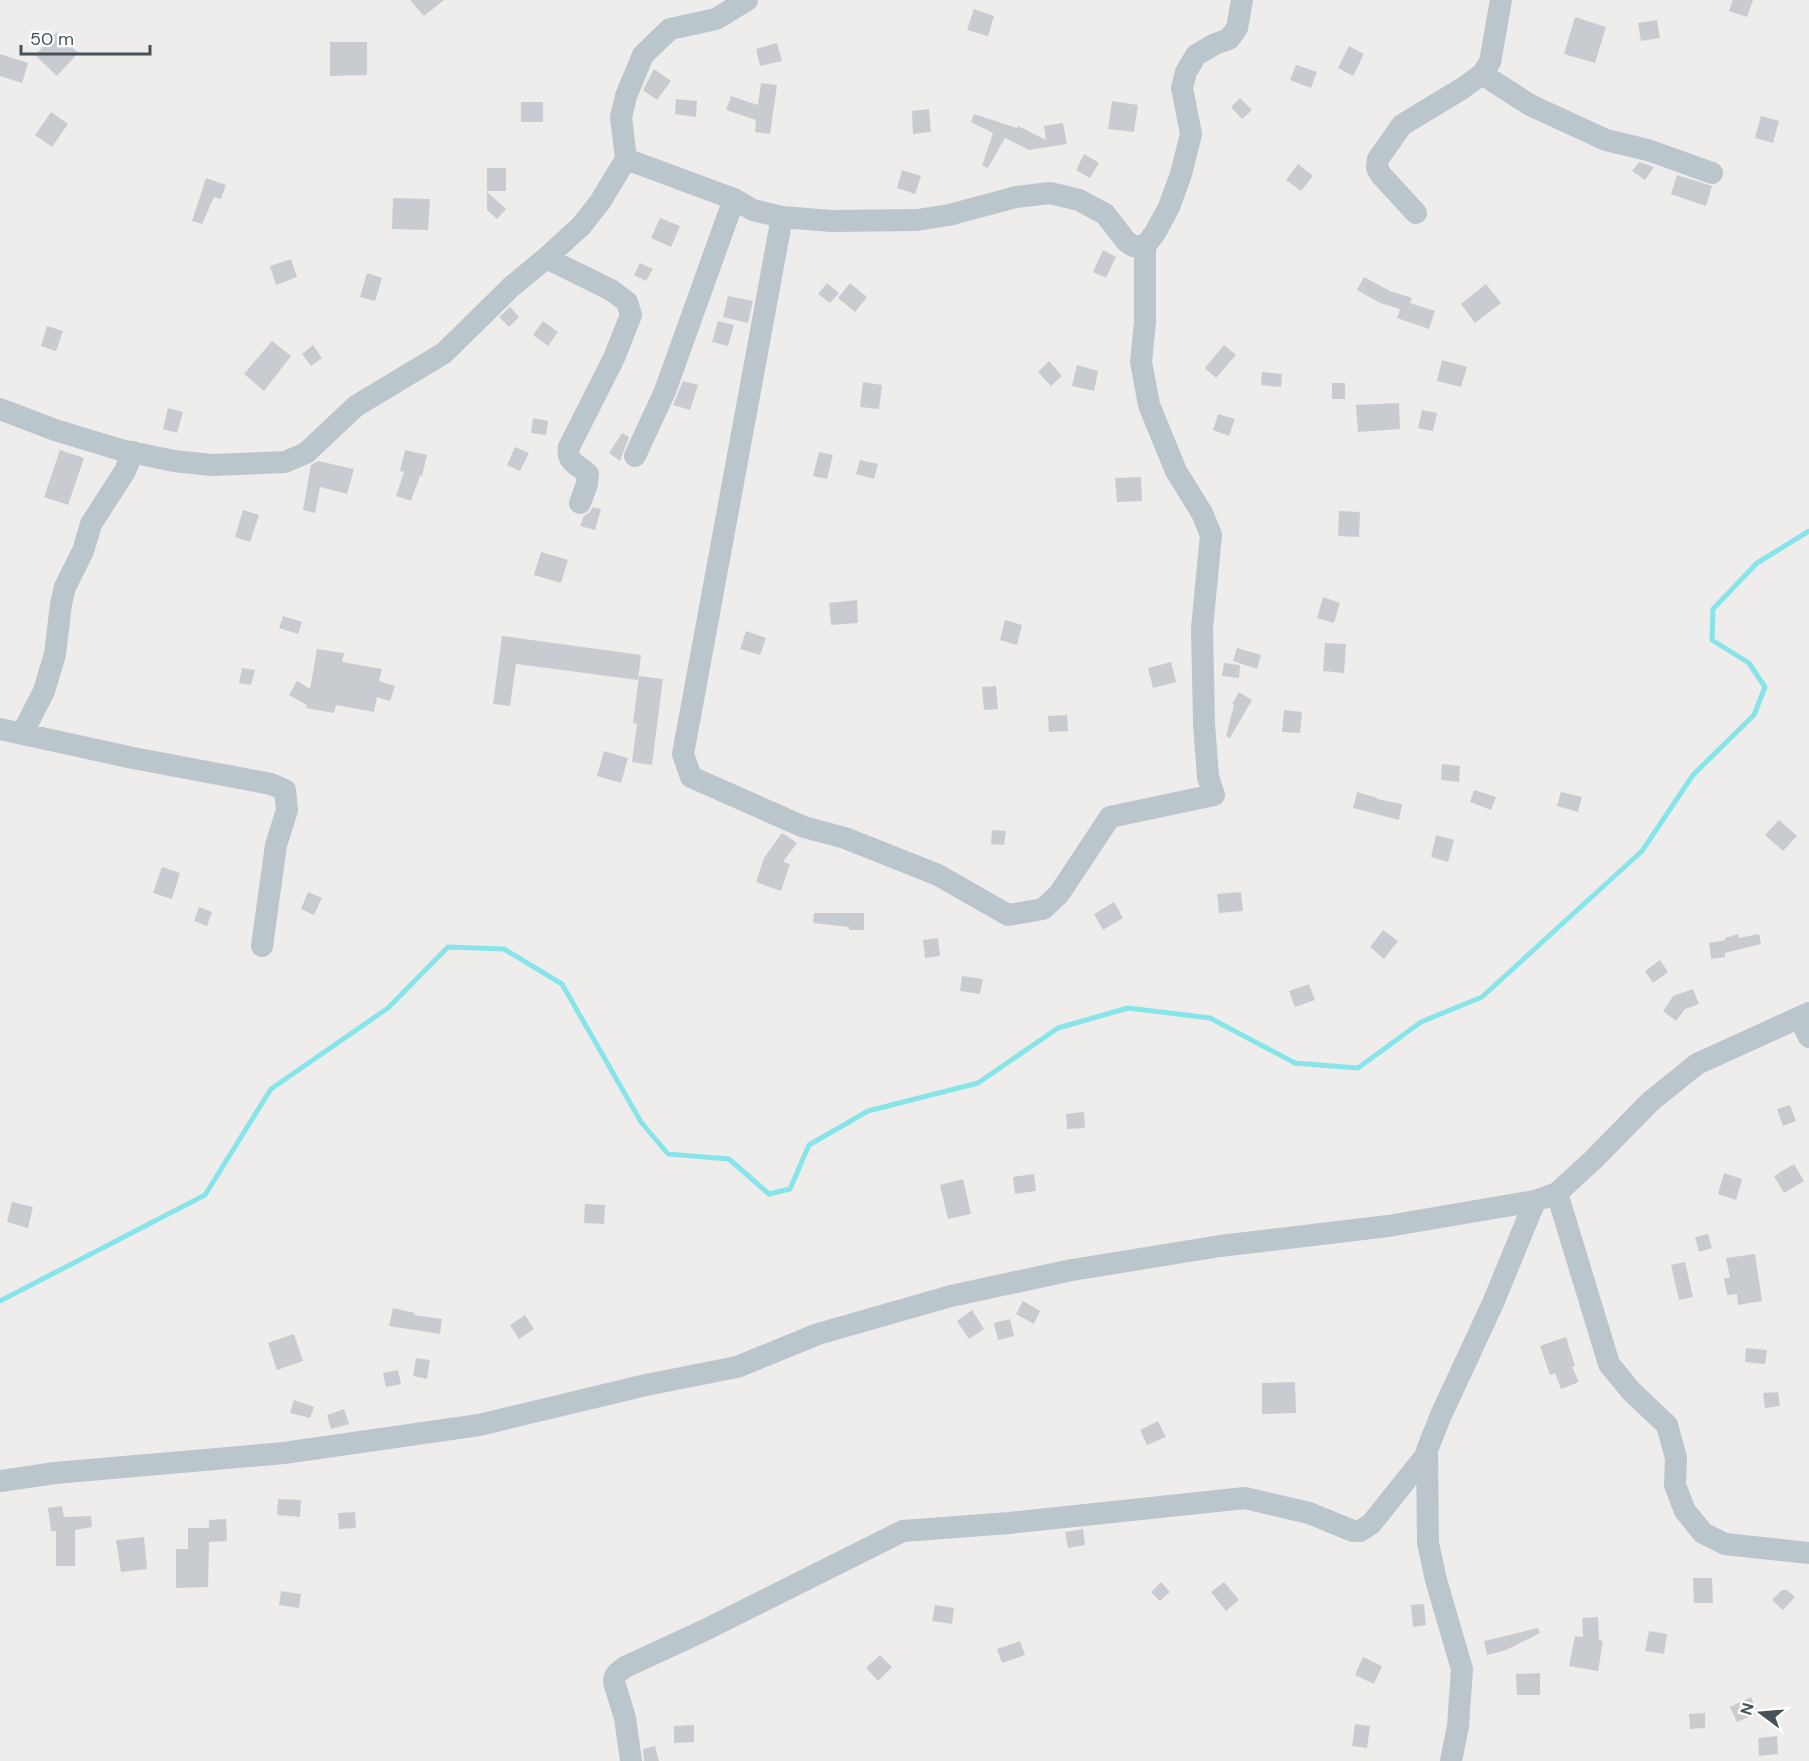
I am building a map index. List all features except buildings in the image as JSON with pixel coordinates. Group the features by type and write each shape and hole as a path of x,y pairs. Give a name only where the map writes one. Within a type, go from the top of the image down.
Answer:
{"street":[{"path":"0,409 56,430 174,461 212,465 285,462 306,453 356,406 444,353 511,287 580,226 600,201 626,159 621,117 626,96 643,55 670,29 716,19 747,0"},
{"path":"782,217 683,754 691,777 804,827 845,838 938,875 1008,915 1042,909 1059,894 1110,818 1214,795 1208,777 1204,723 1202,628 1211,535 1202,513 1176,471 1149,405 1141,362 1145,322 1145,246 1169,207 1191,134 1182,88 1186,72 1196,55 1229,39 1237,28 1242,0"},
{"path":"1416,213 1381,175 1377,168 1377,159 1402,125 1482,74 1490,62 1501,0"},
{"path":"1482,74 1530,105 1606,140 1648,150 1712,173"},
{"path":"626,159 734,199 753,210 782,217 832,221 917,220 949,215 1016,197 1050,192 1079,200 1105,214 1126,241 1133,246 1145,246"},
{"path":"635,456 665,391 734,199"},
{"path":"546,258 611,290 627,302 631,315 614,358 568,447 567,455 572,463 588,474 580,503"},
{"path":"22,734 44,691 55,654 65,586 83,550 91,524 125,471 133,452"},
{"path":"0,729 271,784 285,790 287,810 276,845 262,946"},
{"path":"0,1481 55,1473 284,1453 479,1425 646,1385 737,1367 818,1334 951,1296 1072,1270 1220,1246 1388,1226 1535,1201 1557,1193 1651,1101 1696,1064 1759,1034 1806,1023"},
{"path":"1557,1193 1609,1364 1631,1391 1667,1425 1676,1458 1675,1485 1685,1511 1702,1533 1725,1544 1809,1553"},
{"path":"631,1761 625,1718 614,1682 614,1677 625,1667 703,1631 903,1531 1009,1523 1245,1498 1282,1505 1309,1513 1347,1530 1360,1531 1371,1524 1427,1454 1441,1415 1493,1304 1535,1201"},
{"path":"1427,1454 1428,1543 1436,1580 1462,1669 1458,1726 1451,1761"}],"waterway":[{"path":"0,1301 205,1195 271,1089 388,1008 448,947 504,949 562,984 641,1122 668,1154 729,1159 769,1194 790,1189 809,1145 868,1111 978,1083 1058,1028 1128,1008 1210,1018 1295,1063 1358,1068 1421,1022 1482,997 1642,851 1693,775 1754,715 1765,687 1749,663 1712,640 1713,609 1757,563 1809,531"}]}
